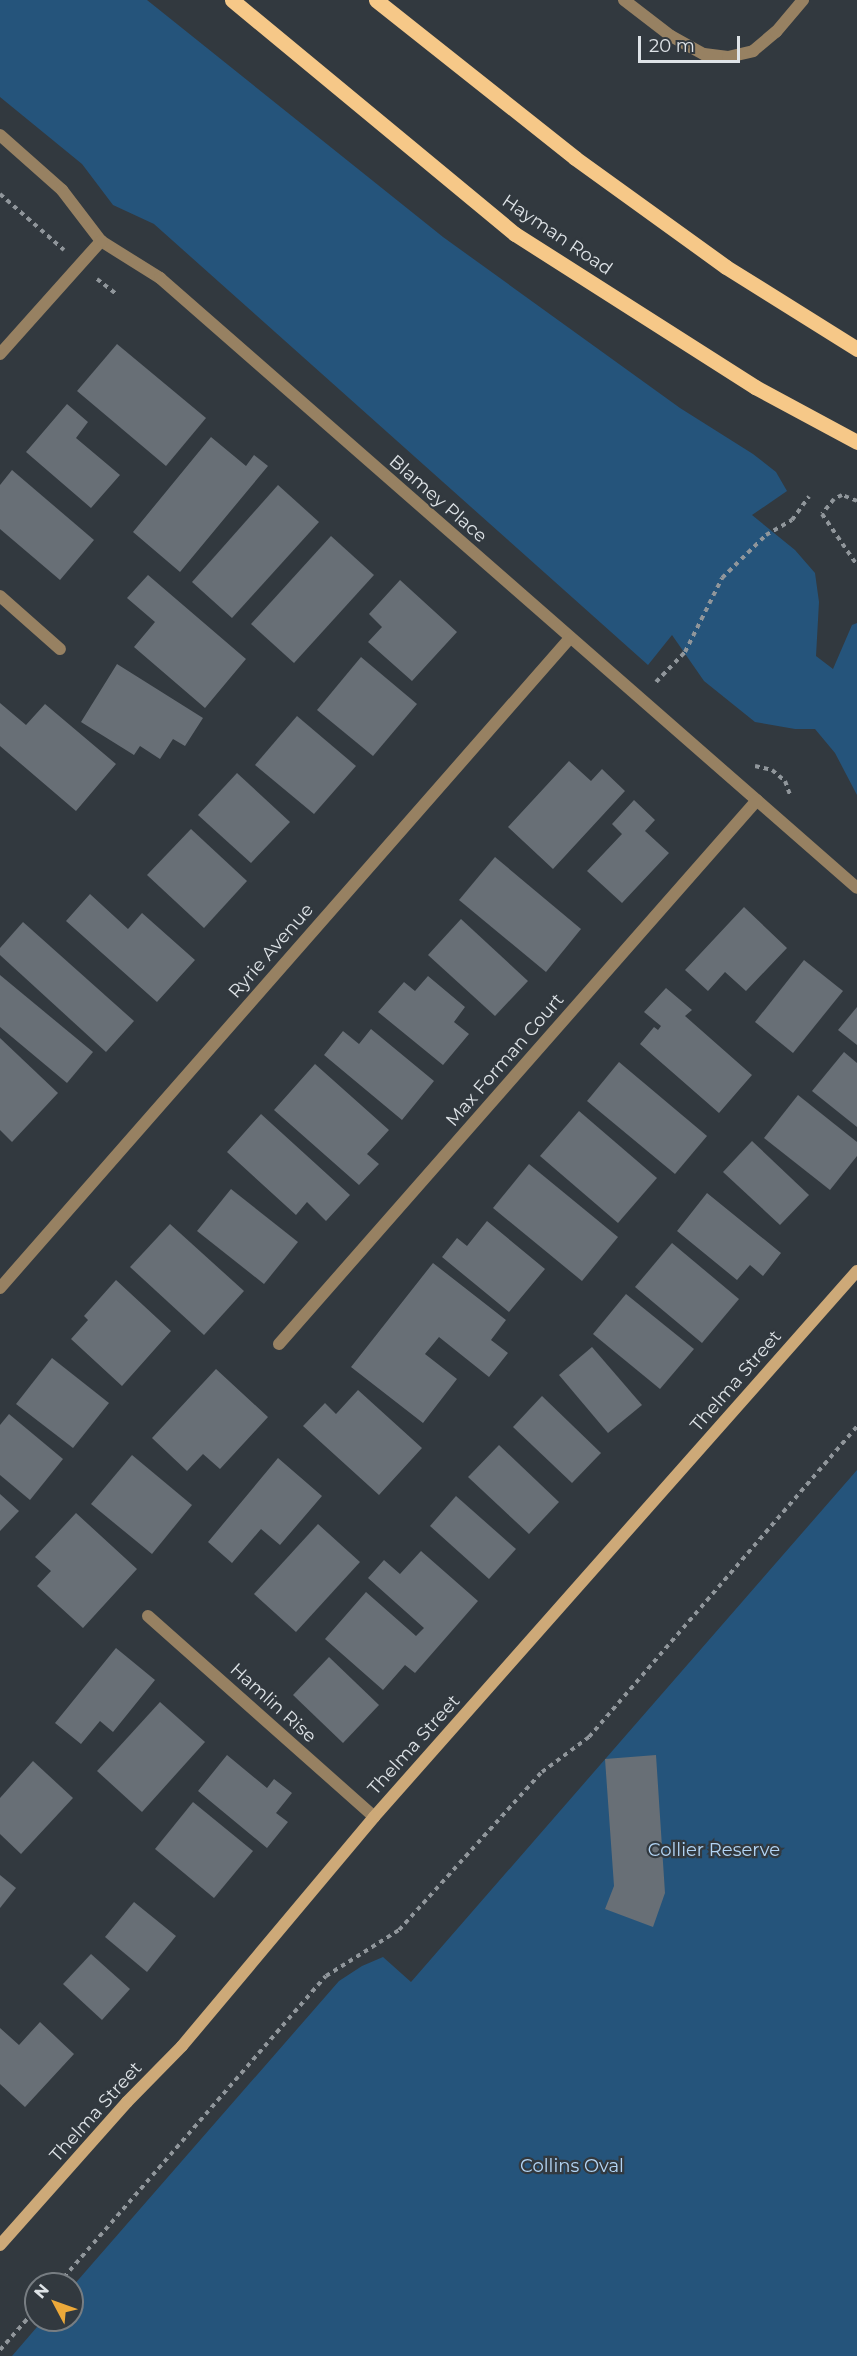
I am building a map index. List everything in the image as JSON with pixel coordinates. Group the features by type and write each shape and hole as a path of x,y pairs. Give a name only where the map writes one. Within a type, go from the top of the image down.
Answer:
{"main road":[{"name":"Hayman Road","path":"232,0 515,234 755,387 857,442"},
{"path":"376,0 575,158 726,267 857,349"},
{"name":"Thelma Street","path":"0,2245 127,2102 182,2046 374,1817 857,1271"}],"street":[{"path":"624,0 670,36 704,54 728,57 753,51 776,32 803,0"},
{"name":"Blamey Place","path":"0,135 62,190 101,241 160,278 857,888"},
{"path":"0,354 101,241"},
{"path":"0,597 60,649"},
{"name":"Ryrie Avenue","path":"0,1288 570,638"},
{"name":"Max Forman Court","path":"279,1344 757,800"},
{"name":"Hamlin Rise","path":"148,1616 374,1817"}],"path":[{"path":"0,194 115,293"},
{"path":"857,501 842,495 834,499 822,514 857,565"},
{"path":"654,685 685,652 722,579 766,535 792,520 809,497"},
{"path":"68,2272 326,1976 399,1930 542,1772 590,1737 857,1427"},
{"path":"0,2350 24,2323"}],"green space":[{"path":"0,0 147,0 443,237 680,408 753,454 776,472 787,491 752,515 795,550 815,573 819,602 816,656 833,669 852,625 857,623 857,795 835,753 815,729 795,729 755,722 704,681 672,635 648,665 154,224 113,205 82,164 0,97"},
{"name":"Collins Oval","path":"857,1470 857,2356 12,2356 33,2332 84,2332 84,2273 339,1981 362,1966 383,1957 411,1982"}],"building":[{"path":"117,344 206,418 166,466 77,391"},
{"path":"67,404 88,422 76,438 120,475 91,508 26,452"},
{"path":"211,437 246,466 254,455 268,466 180,572 133,532"},
{"path":"12,470 94,540 60,580 0,529 0,485"},
{"path":"278,485 319,522 232,618 192,582"},
{"path":"331,536 374,575 294,663 251,624"},
{"path":"148,575 246,659 205,708 134,647 155,622 127,598"},
{"path":"400,580 457,632 412,681 368,642 382,627 369,614"},
{"path":"361,657 417,704 373,756 317,710"},
{"path":"117,664 203,718 185,746 173,739 160,759 140,746 134,755 81,722"},
{"path":"0,703 26,725 45,704 116,764 76,811 0,746"},
{"path":"297,716 356,766 314,814 255,765"},
{"path":"569,761 591,781 602,769 625,791 553,869 508,827"},
{"path":"237,773 290,822 251,863 198,815"},
{"path":"634,800 655,820 645,831 669,853 622,903 587,871 622,834 612,824"},
{"path":"191,829 247,881 204,928 147,875"},
{"path":"495,857 581,929 546,972 459,900"},
{"path":"90,894 128,929 142,913 195,960 157,1002 66,921"},
{"path":"744,907 787,948 746,991 725,972 708,991 685,970"},
{"path":"461,919 528,981 495,1016 428,955"},
{"path":"23,922 134,1021 106,1052 0,955 0,948"},
{"path":"804,960 843,991 793,1053 755,1022"},
{"path":"0,975 93,1052 67,1083 0,1027"},
{"path":"428,976 465,1007 454,1022 469,1034 443,1065 378,1012 404,982 415,991"},
{"path":"666,988 692,1010 685,1016 752,1075 719,1113 640,1044 654,1027 658,1030 661,1026 644,1012"},
{"path":"857,1007 857,1045 838,1030"},
{"path":"371,1029 434,1081 402,1120 324,1055 343,1031 359,1044"},
{"path":"0,1038 58,1093 12,1142 0,1130"},
{"path":"844,1052 857,1063 857,1127 812,1091"},
{"path":"619,1062 707,1136 675,1174 587,1101"},
{"path":"315,1064 389,1130 367,1154 379,1164 359,1185 274,1110"},
{"path":"798,1095 857,1142 857,1156 830,1190 764,1138"},
{"path":"579,1111 657,1178 618,1223 540,1156"},
{"path":"261,1114 350,1195 326,1221 307,1202 296,1215 227,1152"},
{"path":"752,1141 809,1195 780,1225 723,1172"},
{"path":"529,1164 618,1237 582,1281 493,1208"},
{"path":"231,1189 298,1242 264,1284 197,1231"},
{"path":"707,1193 781,1253 763,1276 750,1265 737,1280 677,1231"},
{"path":"487,1221 545,1269 509,1312 442,1257 457,1238 467,1246"},
{"path":"170,1224 244,1291 204,1335 130,1267"},
{"path":"672,1243 739,1299 702,1343 635,1287"},
{"path":"433,1263 506,1320 491,1340 508,1353 489,1377 439,1337 425,1354 457,1379 423,1423 351,1367"},
{"path":"116,1280 171,1331 122,1386 71,1339 88,1320 84,1316"},
{"path":"626,1294 694,1349 660,1389 593,1334"},
{"path":"592,1347 642,1405 608,1433 559,1375"},
{"path":"52,1358 109,1403 73,1448 16,1404"},
{"path":"216,1369 268,1417 220,1469 203,1454 187,1471 152,1438"},
{"path":"358,1390 422,1448 379,1495 303,1426 325,1403 336,1414"},
{"path":"542,1396 601,1453 572,1483 513,1427"},
{"path":"9,1414 63,1459 30,1500 0,1475 0,1425"},
{"path":"499,1445 559,1502 529,1534 468,1477"},
{"path":"132,1455 192,1505 152,1554 91,1504"},
{"path":"278,1458 322,1496 280,1545 261,1529 232,1563 208,1542"},
{"path":"0,1494 19,1511 0,1531"},
{"path":"456,1496 516,1549 489,1579 430,1526"},
{"path":"76,1513 137,1569 83,1628 37,1586 51,1571 35,1557"},
{"path":"318,1524 360,1562 296,1632 254,1594"},
{"path":"421,1551 478,1601 415,1673 405,1665 383,1690 325,1639 366,1592 416,1636 424,1628 368,1578 384,1560 400,1574"},
{"path":"116,1648 155,1680 113,1732 100,1721 81,1744 55,1723"},
{"path":"329,1657 379,1705 343,1743 293,1695"},
{"path":"160,1702 205,1742 142,1812 97,1771"},
{"path":"227,1755 267,1788 274,1779 292,1793 276,1813 288,1822 267,1848 198,1791"},
{"path":"656,1755 665,1893 653,1927 605,1909 614,1886 605,1759"},
{"path":"33,1761 73,1798 21,1854 0,1834 0,1798"},
{"path":"193,1802 253,1851 214,1898 155,1849"},
{"path":"0,1875 16,1888 0,1908"},
{"path":"134,1902 176,1936 147,1972 105,1937"},
{"path":"91,1954 130,1989 102,2020 63,1984"},
{"path":"40,2022 74,2054 25,2107 0,2084 0,2028 19,2045"}],"park label":[{"name":"Collier Reserve","path":"714,1850"}]}
